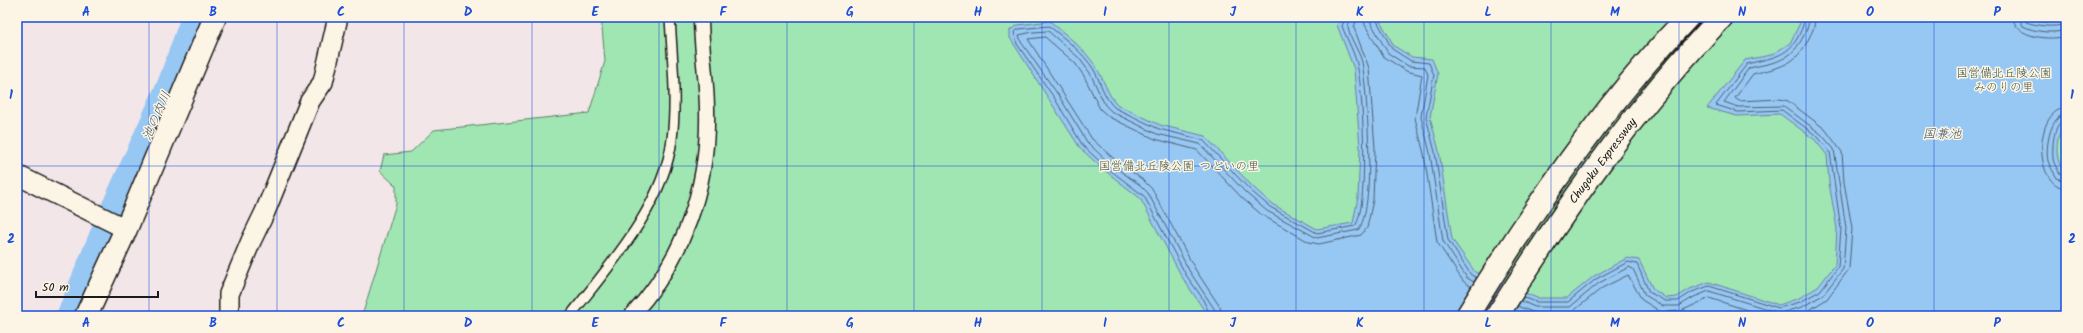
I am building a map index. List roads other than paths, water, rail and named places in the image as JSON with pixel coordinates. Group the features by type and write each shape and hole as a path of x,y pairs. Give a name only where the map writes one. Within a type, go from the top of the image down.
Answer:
{"main road":[{"path":"86,316 126,229 215,17"},
{"path":"1467,316 1510,246 1569,163 1624,90 1688,17"},
{"name":"Chugoku Expressway","path":"1497,316 1535,256 1597,166 1677,67 1722,17"}],"street":[{"path":"229,316 229,294 265,212 310,101 323,82 338,17"},
{"path":"631,316 656,286 680,245 696,204 705,161 707,138 707,110 701,43 701,17"},
{"path":"17,174 126,229"}],"lane":[{"path":"570,316 643,217 664,172 672,140 675,101 670,17"}],"water":[{"name":"国兼池","path":"1343,17 1378,17 1394,46 1412,57 1432,59 1438,74 1430,117 1439,151 1452,239 1475,272 1537,298 1567,298 1594,276 1627,258 1639,260 1653,289 1666,298 1677,297 1690,289 1709,282 1779,305 1799,298 1818,287 1835,265 1837,229 1829,183 1827,155 1815,140 1780,114 1737,116 1707,108 1745,60 1771,55 1790,43 1800,23 1798,17 2022,17 2050,22 2066,20 2066,121 2062,127 2058,141 2057,155 2066,174 2066,316 1208,316 1182,277 1140,198 1104,170 1080,148 1010,38 1010,30 1018,25 1050,21 1092,60 1108,92 1118,105 1160,125 1205,136 1253,187 1272,204 1317,229 1353,223 1358,197 1360,148 1354,69 1337,25"}],"waterway":[{"name":"池の内川","path":"113,214 172,84 196,17"},
{"name":"池の内川","path":"71,316 107,228"}],"park label":[{"name":"国営備北丘陵公園 みのりの里","path":"2004,80"},
{"name":"国営備北丘陵公園 つどいの里","path":"1179,166"}]}
